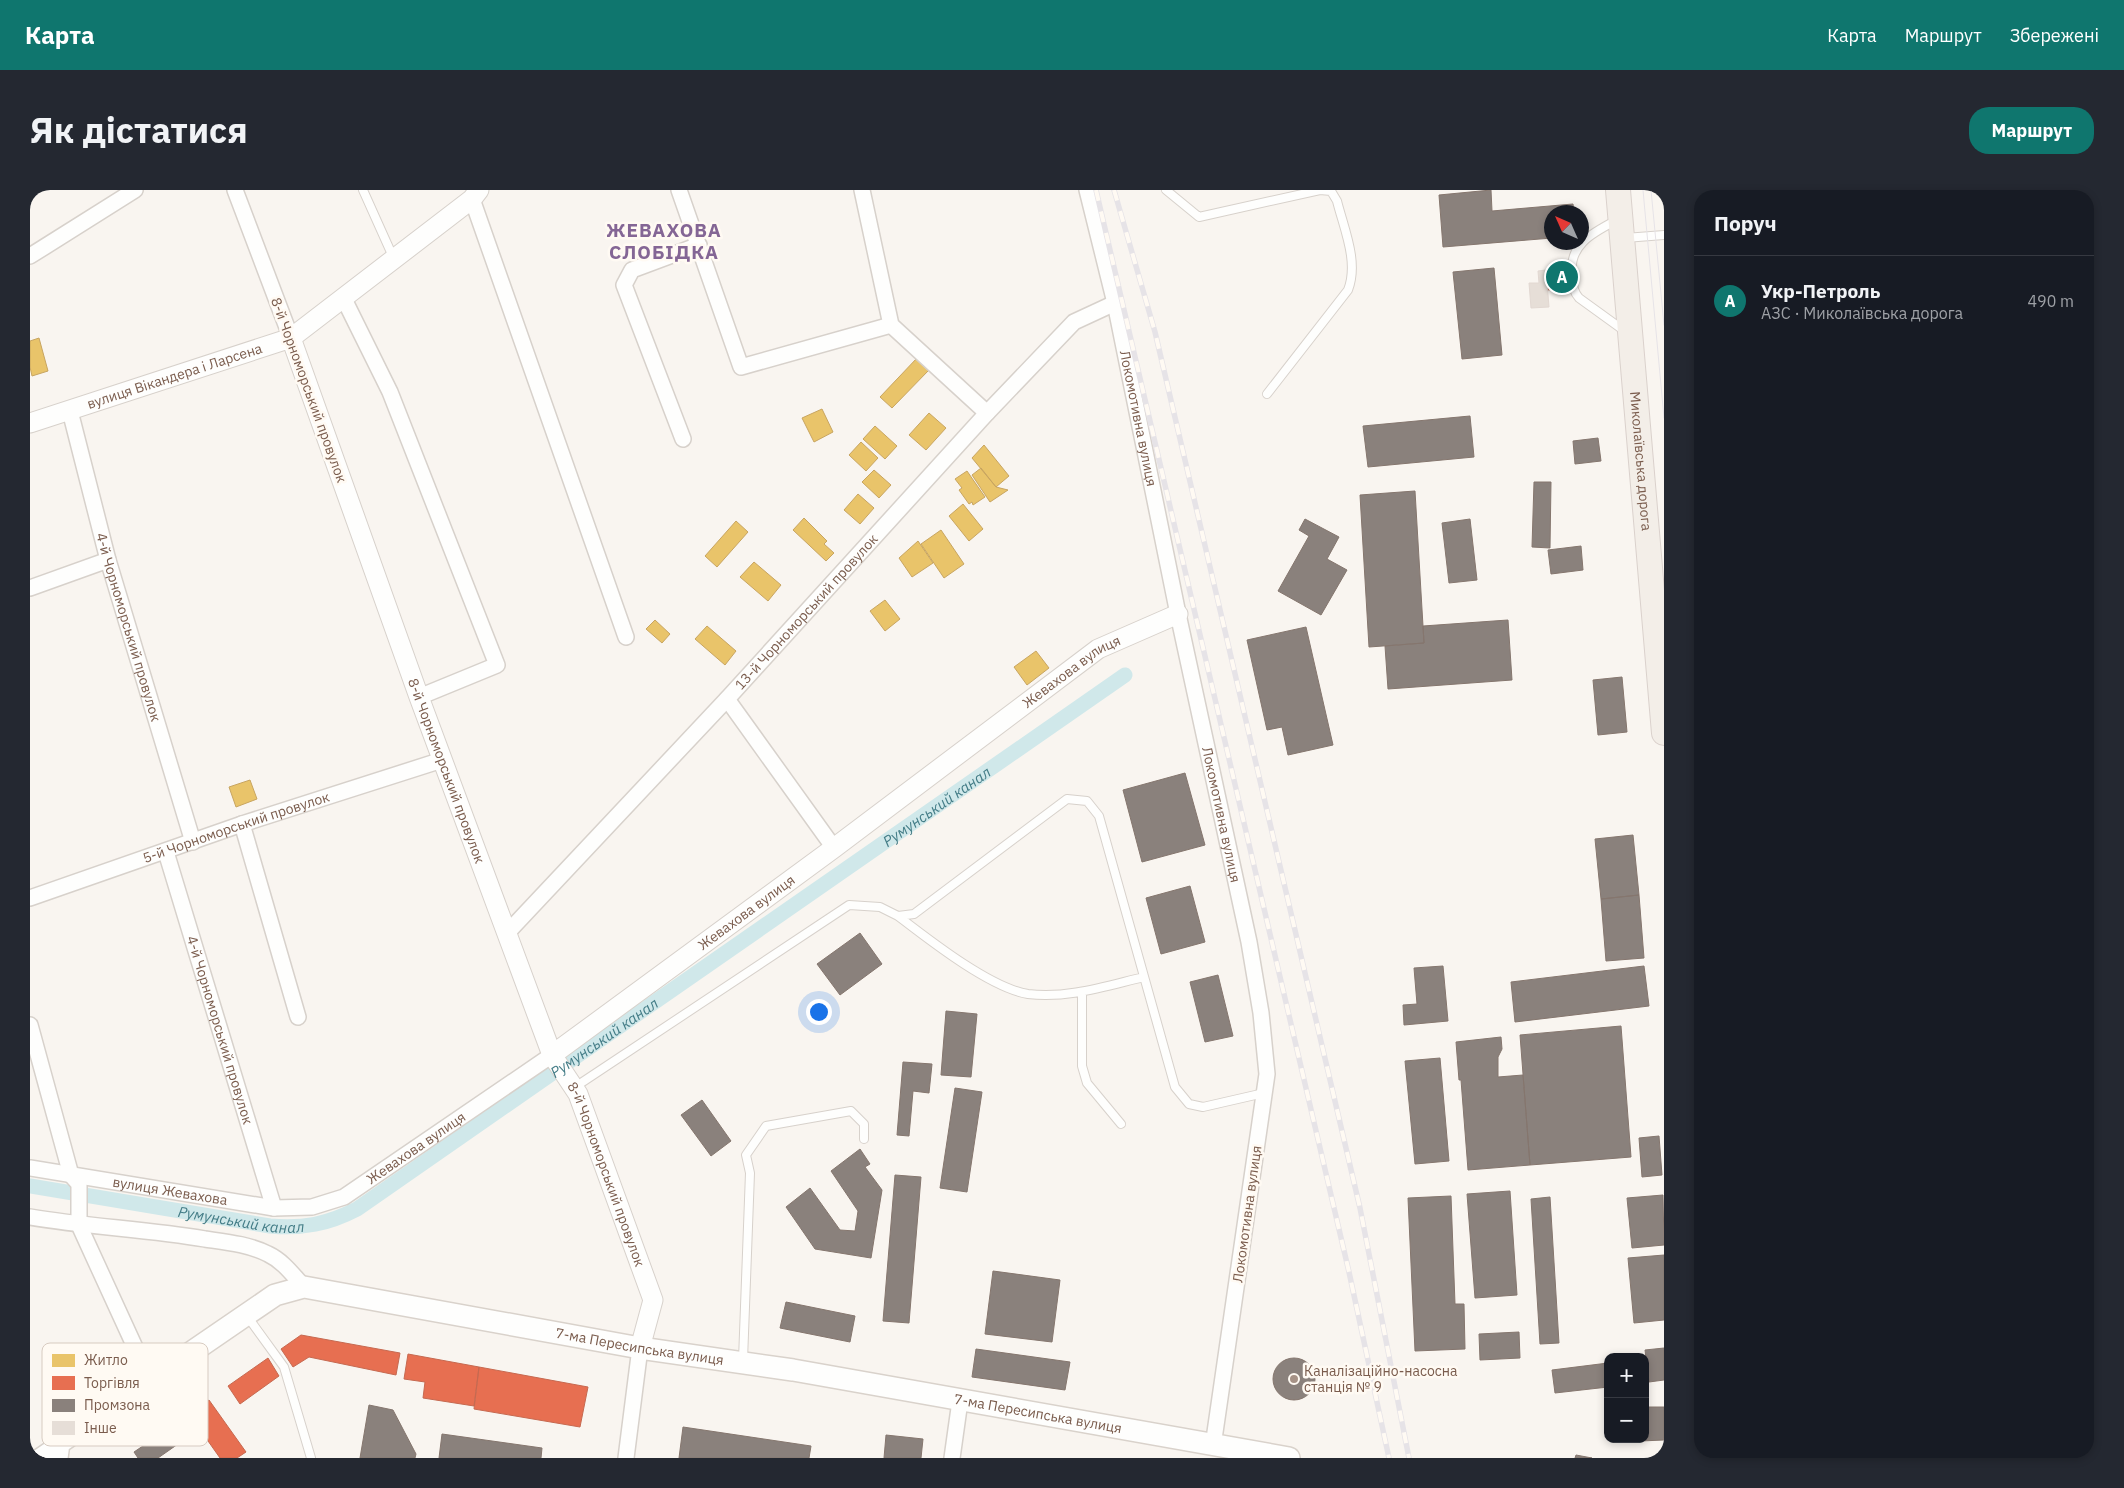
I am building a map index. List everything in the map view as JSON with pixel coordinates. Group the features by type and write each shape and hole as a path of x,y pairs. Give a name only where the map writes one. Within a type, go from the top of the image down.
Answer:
{"main road":[{"name":"Миколаївська дорога","path":"1618,190 1664,733"},
{"name":"7-ма Пересипська вулиця","path":"205,1343 275,1296 304,1287 640,1348 743,1362 1289,1458"}],"street":[{"path":"30,256 135,190"},
{"name":"8-й Чорноморський провулок","path":"235,190 291,338 419,697 506,933 552,1055 574,1088 653,1300 640,1348"},
{"path":"679,190 741,367 891,325"},
{"path":"862,190 891,325 987,413"},
{"name":"Локомотивна вулиця","path":"1086,190 1115,303 1178,614 1249,942 1262,1013 1267,1074 1213,1446"},
{"path":"475,195 626,637"},
{"name":"вулиця Вікандера і Ларсена","path":"30,424 291,338 344,299 475,195"},
{"path":"683,439 624,285 632,270 699,246"},
{"path":"344,299 390,392 497,665 419,697"},
{"name":"13-й Чорноморський провулок","path":"506,933 727,699 987,413 1074,322 1115,303"},
{"name":"4-й Чорноморський провулок","path":"70,411 108,560 193,842"},
{"path":"30,588 108,560"},
{"name":"Жевахова вулиця","path":"312,1207 344,1197 552,1055 834,848 1098,649 1178,614"},
{"path":"727,699 834,848"},
{"name":"5-й Чорноморський провулок","path":"30,898 242,824 442,760"},
{"path":"242,824 298,1017"},
{"name":"4-й Чорноморський провулок","path":"166,852 274,1208"},
{"path":"30,1025 75,1179 79,1222 133,1343"},
{"name":"вулиця Жевахова","path":"30,1168 75,1179 274,1208 312,1207"},
{"path":"30,1217 180,1234 247,1245 269,1254 280,1262 304,1287"},
{"path":"626,1458 640,1348"},
{"path":"952,1458 960,1401"},
{"name":"7-ма Пересипська вулиця","path":"37,1458 58,1451"}],"lane":[{"path":"363,190 394,260"},
{"path":"1166,190 1200,217 1320,190 1331,191 1337,201 1354,268 1352,280 1348,290 1267,394"},
{"path":"1631,335 1573,292 1570,263 1573,254 1594,232 1622,228 1664,235"},
{"path":"898,916 914,914 1067,799 1087,801 1099,816 1175,1087 1189,1104 1202,1107 1264,1093"},
{"path":"574,1088 849,905 880,907 898,916 939,948 992,980 1026,994 1051,995 1082,992 1144,977"},
{"path":"1082,992 1082,1066 1087,1083 1121,1124"},
{"path":"743,1362 750,1172 746,1155 766,1126 851,1111 864,1124 864,1139"},
{"path":"246,1315 284,1367 311,1458"}],"building: Житло":[{"path":"39,338 48,371 32,376 30,341"},
{"path":"917,358 929,370 892,408 880,397"},
{"path":"822,409 833,432 814,442 802,418"},
{"path":"929,413 946,428 926,450 909,435"},
{"path":"875,426 897,446 885,459 863,439"},
{"path":"861,442 878,458 866,471 849,455"},
{"path":"984,445 1009,476 996,487 972,458"},
{"path":"981,468 996,487 1008,490 990,502 972,475"},
{"path":"874,470 891,485 879,498 862,482"},
{"path":"967,471 985,497 973,505 972,502 969,504 959,490 962,488 955,479"},
{"path":"858,494 874,508 860,524 844,510"},
{"path":"963,504 983,529 969,541 949,516"},
{"path":"804,518 827,541 824,544 834,553 826,561 793,530"},
{"path":"736,521 748,532 717,567 705,556"},
{"path":"941,530 964,564 944,578 921,544"},
{"path":"918,541 933,563 912,577 899,558"},
{"path":"754,562 781,585 768,601 740,577"},
{"path":"885,600 900,619 885,631 870,611"},
{"path":"655,620 670,634 662,643 646,629"},
{"path":"707,626 736,651 725,665 695,639"},
{"path":"1036,651 1049,668 1027,685 1014,667"},
{"path":"250,780 257,799 236,807 229,787"}],"building: Торгівля":[{"path":"1576,268 1577,287 1547,290 1546,270"},
{"path":"301,1335 400,1353 396,1375 309,1357 293,1367 281,1349"},
{"path":"408,1354 479,1367 474,1406 423,1398 425,1382 404,1379"},
{"path":"268,1358 279,1376 240,1404 228,1386"},
{"path":"479,1367 588,1387 580,1427 474,1409"},
{"path":"208,1401 246,1452 237,1458 220,1458 208,1441"}],"building: Промзона":[{"path":"1491,190 1492,211 1544,207 1544,239 1443,247 1439,195"},
{"path":"1494,268 1502,355 1462,359 1453,272"},
{"path":"1470,416 1474,457 1368,467 1363,426"},
{"path":"1598,438 1601,461 1575,464 1573,441"},
{"path":"1534,482 1551,482 1550,548 1532,547"},
{"path":"1415,491 1424,643 1369,647 1360,495"},
{"path":"1305,519 1339,537 1327,559 1347,570 1321,615 1278,591 1309,536 1299,530"},
{"path":"1470,519 1477,580 1449,583 1442,523"},
{"path":"1581,546 1583,570 1551,574 1548,550"},
{"path":"1508,620 1512,680 1388,689 1385,646 1424,643 1423,626"},
{"path":"1306,627 1333,745 1288,755 1282,727 1267,730 1247,640"},
{"path":"1622,677 1627,732 1598,735 1593,680"},
{"path":"1185,773 1205,845 1142,862 1123,790"},
{"path":"1633,835 1639,895 1601,899 1595,839"},
{"path":"1190,886 1205,942 1161,954 1146,898"},
{"path":"1639,895 1644,958 1606,961 1601,899"},
{"path":"860,933 882,964 840,995 817,964"},
{"path":"1443,966 1448,1021 1404,1025 1403,1005 1417,1004 1414,968"},
{"path":"1644,966 1649,1006 1515,1022 1511,982"},
{"path":"1218,975 1233,1036 1205,1042 1190,982"},
{"path":"946,1011 977,1014 971,1077 941,1075"},
{"path":"1621,1026 1631,1157 1530,1165 1520,1035"},
{"path":"1501,1037 1502,1049 1498,1057 1498,1077 1523,1075 1530,1165 1468,1170 1456,1042"},
{"path":"1440,1058 1449,1161 1415,1164 1405,1061"},
{"path":"903,1062 932,1064 929,1093 913,1091 909,1136 897,1135"},
{"path":"955,1088 982,1092 967,1192 940,1188"},
{"path":"702,1100 731,1141 711,1156 681,1115"},
{"path":"1659,1136 1662,1175 1642,1177 1639,1138"},
{"path":"860,1149 870,1164 865,1167 882,1190 871,1258 815,1249 786,1207 810,1188 840,1230 855,1231 858,1211 831,1171"},
{"path":"895,1175 921,1177 909,1323 883,1321"},
{"path":"1510,1191 1517,1295 1475,1298 1467,1194"},
{"path":"1663,1195 1664,1245 1632,1248 1627,1198"},
{"path":"1451,1196 1455,1304 1464,1304 1465,1349 1415,1351 1408,1198"},
{"path":"1550,1197 1559,1343 1540,1344 1531,1199"},
{"path":"1664,1255 1664,1320 1634,1323 1628,1258"},
{"path":"993,1271 1060,1280 1052,1342 985,1334"},
{"path":"786,1302 855,1316 850,1342 780,1328"},
{"path":"1519,1332 1520,1358 1480,1360 1479,1334"},
{"path":"1664,1348 1664,1380 1649,1382 1649,1353 1645,1353 1645,1350"},
{"path":"976,1349 1070,1362 1065,1390 972,1377"},
{"name":"Каналізаційно-насосна станція № 9","path":"1298,1358 1306,1361 1312,1367 1315,1379 1312,1391 1306,1397 1290,1400 1282,1397 1276,1391 1273,1375 1276,1367 1282,1361"},
{"path":"1604,1364 1604,1387 1555,1393 1552,1370"},
{"path":"369,1405 393,1410 416,1454 415,1458 360,1458"},
{"path":"1649,1407 1664,1407 1664,1440 1649,1441"},
{"path":"683,1427 811,1446 809,1458 679,1458"},
{"path":"442,1434 542,1448 541,1458 439,1458"},
{"path":"886,1435 923,1439 921,1458 884,1458"},
{"path":"143,1446 175,1446 158,1458 138,1458 134,1452"},
{"path":"1576,1455 1592,1458 1575,1458"}],"building: Інше":[{"path":"1546,270 1549,307 1531,308 1529,283 1539,283 1538,271"}],"waterway":[{"name":"Румунський канал","path":"30,1186 282,1227 304,1226 325,1222 357,1209 1125,675"}],"tram line":[{"path":"1643,190 1664,418"},
{"path":"1651,190 1664,325"}],"railway":[{"path":"1096,190 1349,1272 1389,1458"},
{"path":"1114,190 1155,332 1360,1208 1409,1458"}],"place":[{"name":"Укр-Петроль","path":"1562,277"},
{"name":"Каналізаційно-насосна станція № 9","path":"1294,1379"}],"district":[{"name":"ЖЕВАХОВА СЛОБІДКА","path":"664,241"}]}
